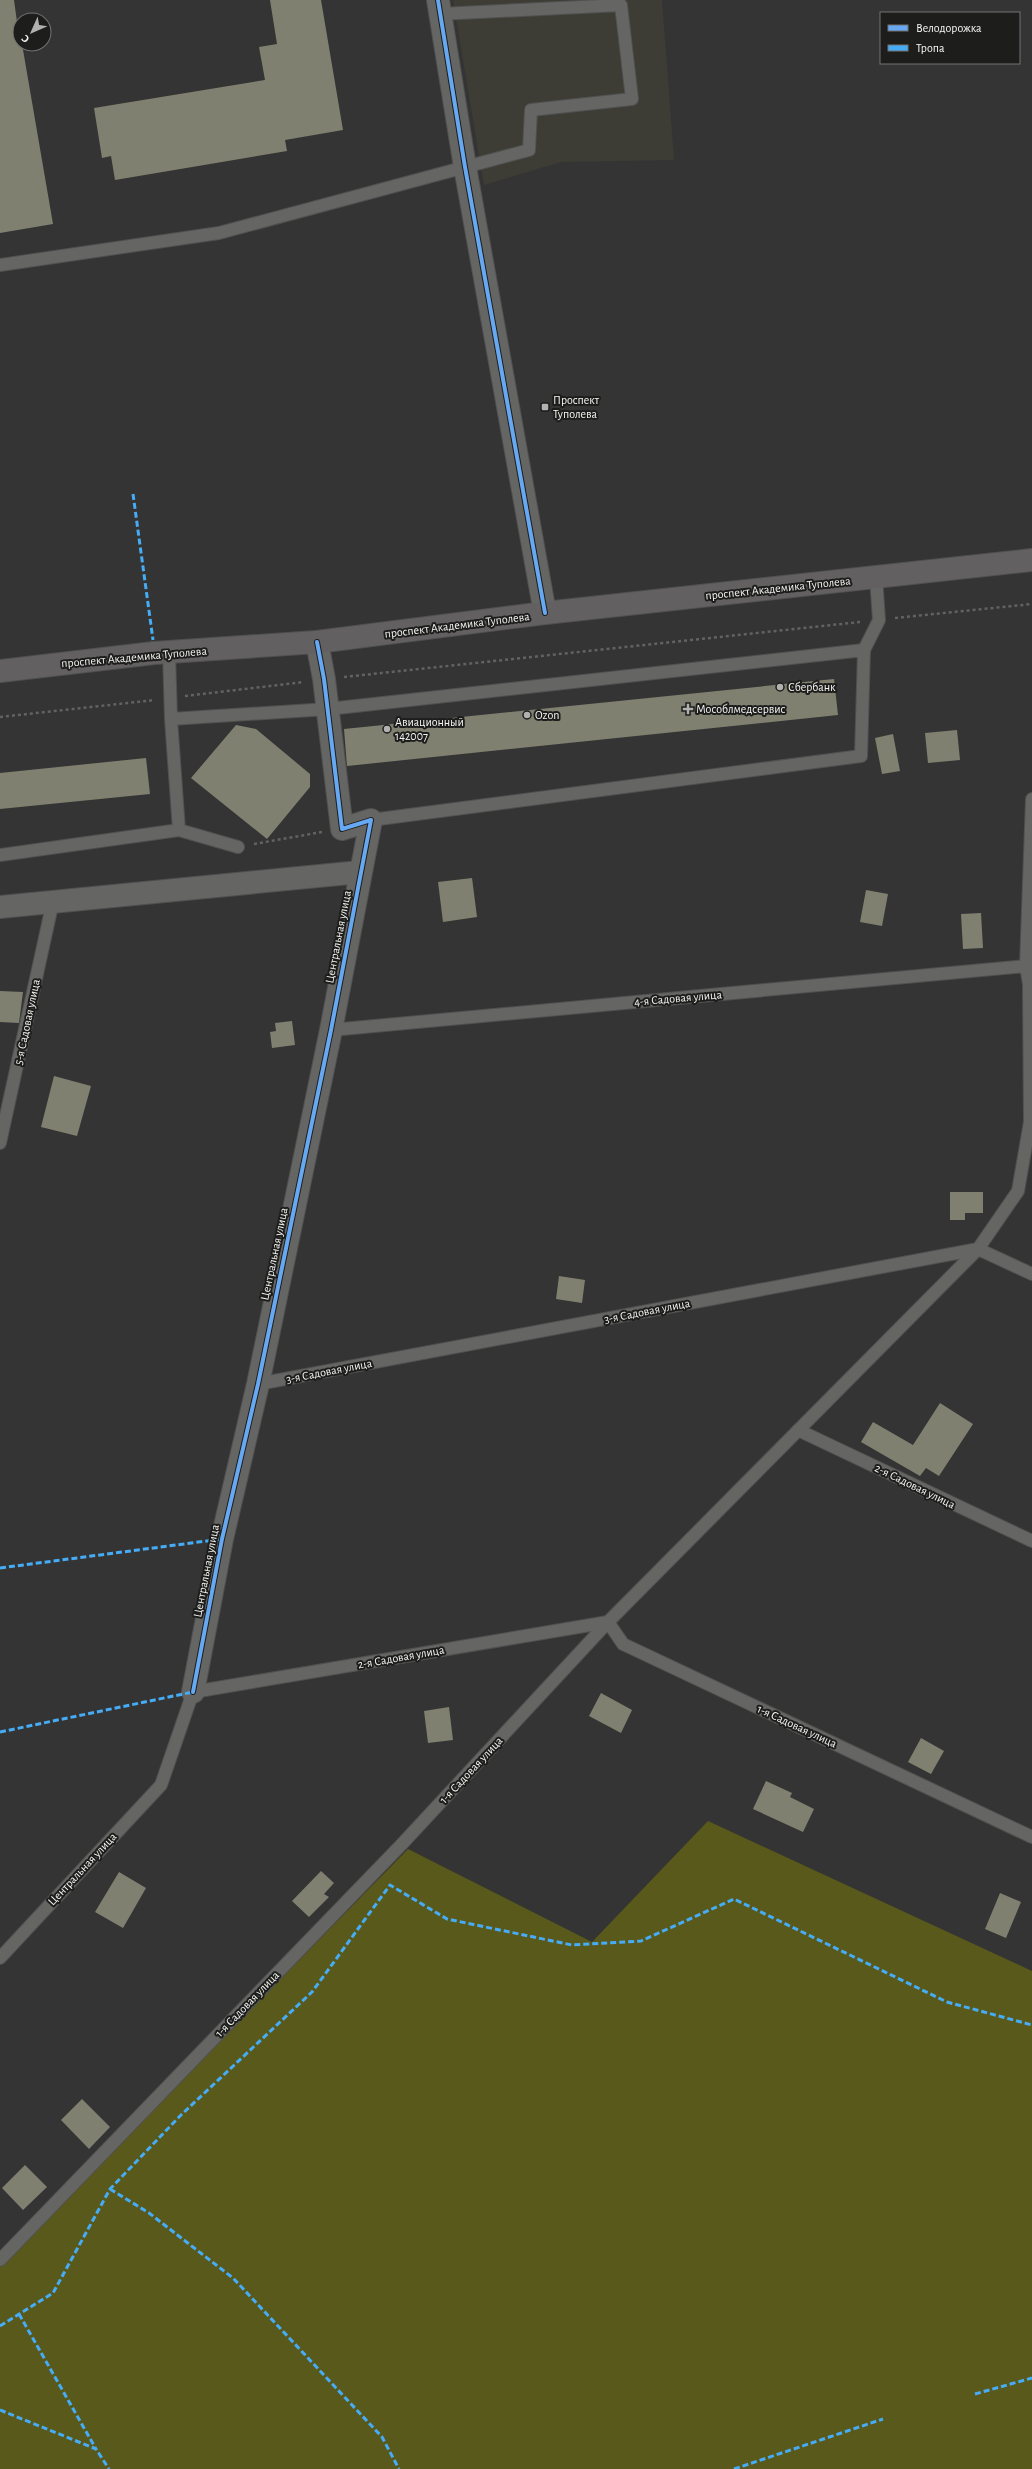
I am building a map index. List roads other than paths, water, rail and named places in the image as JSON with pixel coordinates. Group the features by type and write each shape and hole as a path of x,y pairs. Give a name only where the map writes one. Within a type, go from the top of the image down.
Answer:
{"main road":[{"name":"проспект Академика Туполева","path":"0,671 169,653 317,642 545,613 1032,560"}],"street":[{"path":"439,7 465,167 545,613"},
{"path":"317,642 324,679 342,829 371,820"},
{"name":"Центральная улица","path":"194,1692 222,1540 258,1384 331,1030 371,820"},
{"path":"0,907 360,872"}],"lane":[{"path":"0,265 219,233 529,150 530,110 632,99 621,5 439,7"},
{"path":"371,820 861,756 864,650 878,620 876,577"},
{"path":"171,719 328,709 864,650"},
{"path":"169,653 171,719 179,830"},
{"path":"608,1622 978,1249 1018,1191 1030,1122 1031,985 1026,966 1032,799"},
{"path":"0,855 179,830 238,847"},
{"name":"5-я Садовая улица","path":"0,1143 53,901"},
{"name":"4-я Садовая улица","path":"331,1030 1026,966"},
{"path":"978,1249 1032,1274"},
{"name":"3-я Садовая улица","path":"258,1384 978,1249"},
{"name":"2-я Садовая улица","path":"798,1430 1032,1542"},
{"name":"2-я Садовая улица","path":"194,1692 608,1622"},
{"name":"1-я Садовая улица","path":"0,2260 402,1844 608,1622 623,1644 1032,1837"},
{"name":"Центральная улица","path":"0,1958 161,1785 194,1692"}],"place":[{"name":"Проспект Туполева","path":"545,407"},
{"name":"Сбербанк","path":"780,687"},
{"name":"Мособлмедсервис","path":"688,709"},
{"name":"Ozon","path":"527,715"},
{"name":"Авиационный 142007","path":"387,729"}]}
